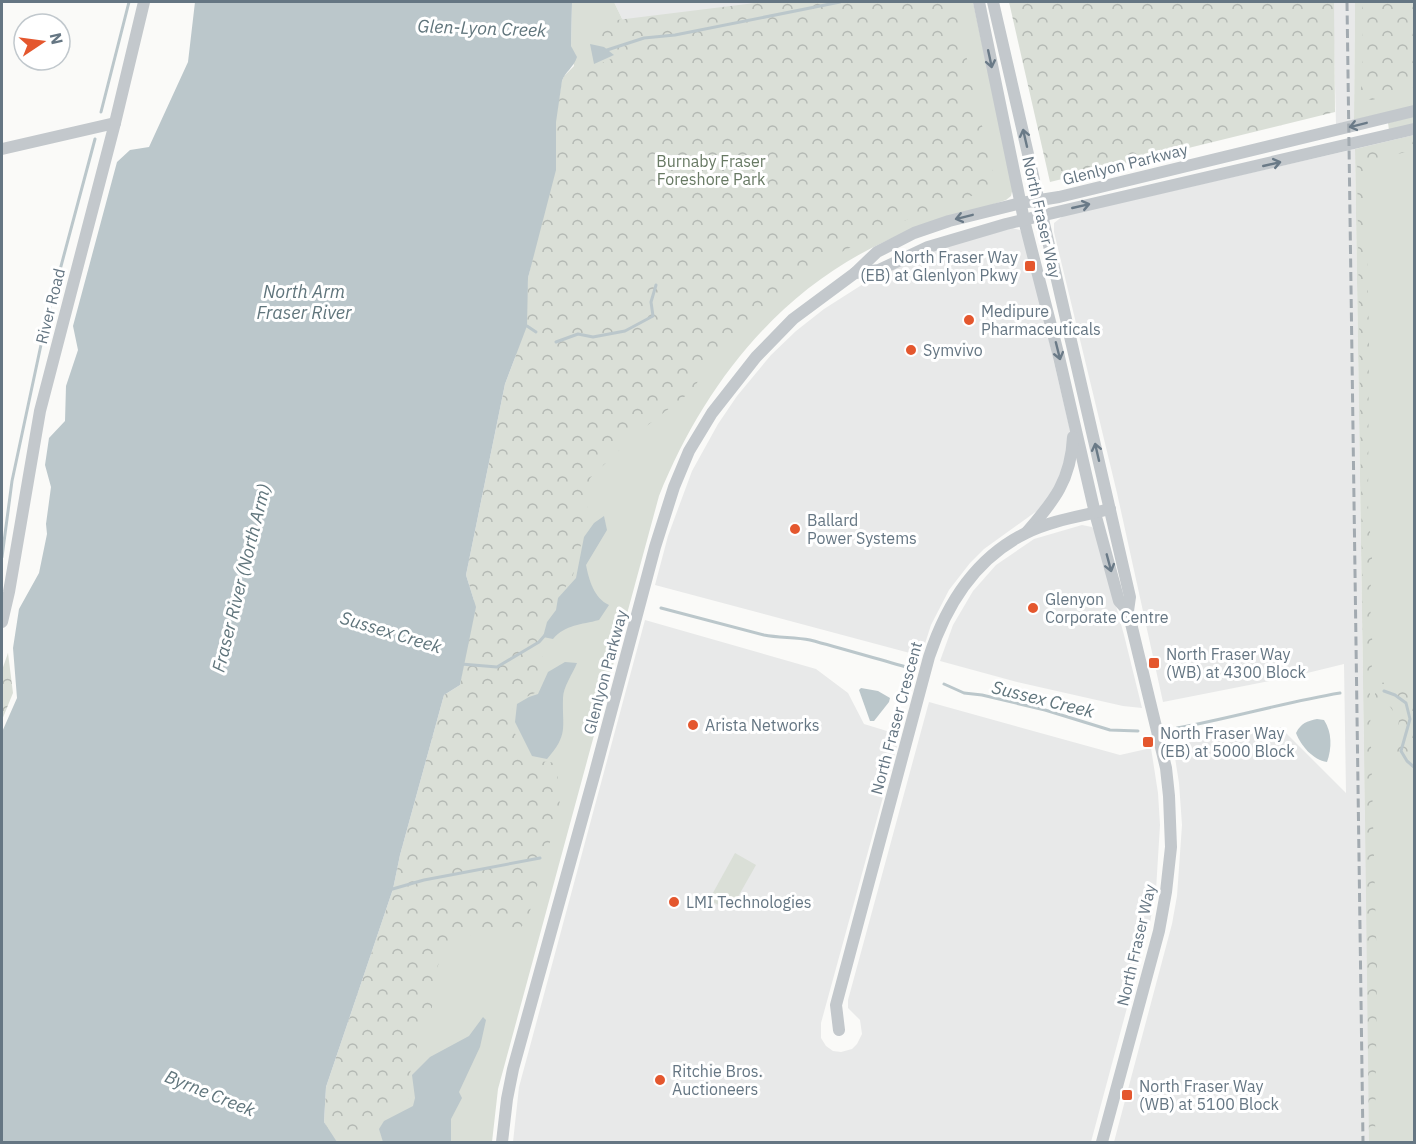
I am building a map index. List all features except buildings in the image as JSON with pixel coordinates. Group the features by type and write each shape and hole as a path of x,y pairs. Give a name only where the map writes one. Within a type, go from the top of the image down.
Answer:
{"street":[{"name":"River Road","path":"2,622 40,411 144,2"},
{"name":"North Fraser Way","path":"978,2 1024,219 1095,513 1119,601 1128,611"},
{"name":"North Fraser Way","path":"993,2 1130,597 1128,611 1166,768 1169,796 1171,847 1159,931 1102,1143"},
{"name":"Glenlyon Parkway","path":"502,1143 513,1069 655,547 674,487 690,451 712,413 756,357 793,320 855,273 877,252 914,234 949,221 1021,203 1040,201 1414,111"},
{"path":"2,149 115,123"},
{"name":"Glenlyon Parkway","path":"855,273 879,270 928,247 1024,219 1250,169 1414,129"},
{"path":"1026,533 1050,506 1062,486 1072,458 1073,423"},
{"name":"North Fraser Crescent","path":"839,1030 836,1005 936,636 948,608 975,572 998,550 1026,533 1049,524 1110,509"}],"shaded area":[{"path":"614,2 759,2 628,31"},
{"path":"1333,2 1355,2 1354,120 1336,124"},
{"path":"1355,149 1370,1142 1114,1142 1172,924 1177,896 1182,825 1173,745 1280,727 1346,793 1344,664 1163,702 1117,493 1054,232 1054,223 1063,216"},
{"path":"1012,228 1020,230 1025,239 1070,430 1063,476 1041,508 984,549 970,563 949,590 931,625 921,656 655,585 668,536 692,471 718,424 737,396 771,355 824,309 882,272 938,248"},
{"path":"1082,525 1092,527 1096,533 1142,708 1123,706 1017,682 940,661 953,625 973,591 996,565 1034,539"},
{"path":"645,620 816,669 848,693 864,724 900,735 821,1023 821,1038 833,1051 841,1052 852,1049 862,1034 860,1020 848,1008 848,1000 929,702 1120,755 1151,748 1160,825 1156,890 1150,922 1091,1142 513,1142 519,1087"}],"green space":[{"name":"Burnaby Fraser Foreshore Park","path":"572,2 614,2 628,31 759,2 973,2 1013,187 1011,196 1006,200 901,234 847,262 811,287 778,315 748,346 721,381 698,417 659,496 498,1089 492,1142 337,1142 331,1135 460,685 562,81 574,66 571,46"},
{"name":"Burnaby Fraser Foreshore Park","path":"763,2 954,2 996,187 898,223 830,258 767,303 716,349 693,390 635,435 590,478 585,529 572,579 554,601 539,634 544,670 537,692 513,703 510,724 529,760 557,763 560,808 527,921 518,930 490,931 466,937 446,951 435,976 431,1013 421,1034 412,1065 409,1081 410,1097 384,1118 358,1134 331,1135 324,1122 326,1087 393,889 400,855 444,695 460,685 476,607 466,575 505,384 527,326 528,278 556,170 556,122 562,81 620,55 593,35 617,20"},
{"path":"1009,2 1334,2 1335,112 1050,182"},
{"path":"1355,2 1414,2 1414,106 1354,120"},
{"path":"1362,2 1414,2 1414,87 1372,100 1363,98 1361,90"},
{"path":"1414,116 1414,124 1389,130 1388,123"},
{"path":"1414,135 1414,1142 1370,1142 1355,149"},
{"path":"1414,140 1414,150 1365,162 1369,334 1368,505 1372,557 1370,603 1373,654 1370,708 1377,970 1375,1142 1369,1142 1357,153"},
{"path":"8,653 13,693 2,720 2,670"},
{"path":"1375,681 1405,687 1414,693 1413,760 1407,767 1404,767 1394,754 1399,720 1387,702 1375,700"},
{"path":"735,853 756,865 730,911 709,900"}],"water":[{"name":"North Arm Fraser River","path":"195,2 572,2 571,46 577,57 562,81 556,122 556,170 528,278 527,326 505,384 466,575 476,607 460,685 444,695 400,855 393,889 326,1087 324,1122 337,1142 2,1142 2,732 17,698 13,648 19,609 39,573 47,534 46,524 51,487 45,465 49,438 65,421 66,386 78,350 73,326 117,162 130,150 149,147 188,62"},
{"path":"590,44 604,47 614,55 594,64"},
{"path":"604,516 607,530 586,565 596,593 609,605 599,620 563,630 553,639 543,637 547,622 556,610 558,598 576,578 584,537 594,523"},
{"path":"565,662 577,663 563,694 563,730 559,743 547,759 532,756 515,722 517,704 538,694 548,672"},
{"path":"861,688 878,691 890,698 874,721 870,721 859,690"},
{"path":"1317,719 1324,720 1330,735 1327,762 1308,752 1296,733 1305,723"},
{"path":"483,1017 486,1020 480,1047 459,1092 462,1098 451,1119 451,1142 383,1142 379,1129 384,1121 413,1106 415,1098 412,1075 430,1057 469,1036"}],"waterway":[{"path":"101,112 129,2"},
{"name":"Glen-Lyon Creek","path":"604,51 644,38 675,35 840,2"},
{"path":"2,557 12,481 45,326 95,139"},
{"path":"556,342 578,334 593,337 625,331 653,316 651,302 656,285"},
{"path":"527,326 536,332"},
{"name":"Sussex Creek","path":"661,608 764,635 810,640 910,668"},
{"name":"Sussex Creek","path":"461,664 497,667 539,642 546,634"},
{"name":"Sussex Creek","path":"944,684 964,693 1045,710 1110,730 1138,731"},
{"name":"Sussex Creek","path":"1384,691 1406,703 1410,719 1401,751 1414,767"},
{"name":"Sussex Creek","path":"1177,728 1340,693"},
{"path":"389,890 424,880 540,858"}],"railway":[{"path":"1347,2 1363,1142"}],"place":[{"name":"North Fraser Way (EB) at Glenlyon Pkwy","path":"1030,266"},
{"name":"Medipure Pharmaceuticals","path":"969,320"},
{"name":"Symvivo","path":"911,350"},
{"name":"Ballard Power Systems","path":"795,529"},
{"name":"Glenyon Corporate Centre","path":"1033,608"},
{"name":"North Fraser Way (WB) at 4300 Block","path":"1154,663"},
{"name":"Arista Networks","path":"693,725"},
{"name":"North Fraser Way (EB) at 5000 Block","path":"1148,742"},
{"name":"LMI Technologies","path":"674,902"},
{"name":"Ritchie Bros. Auctioneers","path":"660,1080"},
{"name":"North Fraser Way (WB) at 5100 Block","path":"1127,1095"}],"water label":[{"name":"Fraser River (North Arm)","path":"241,578"},
{"name":"Byrne Creek","path":"210,1093"}]}
